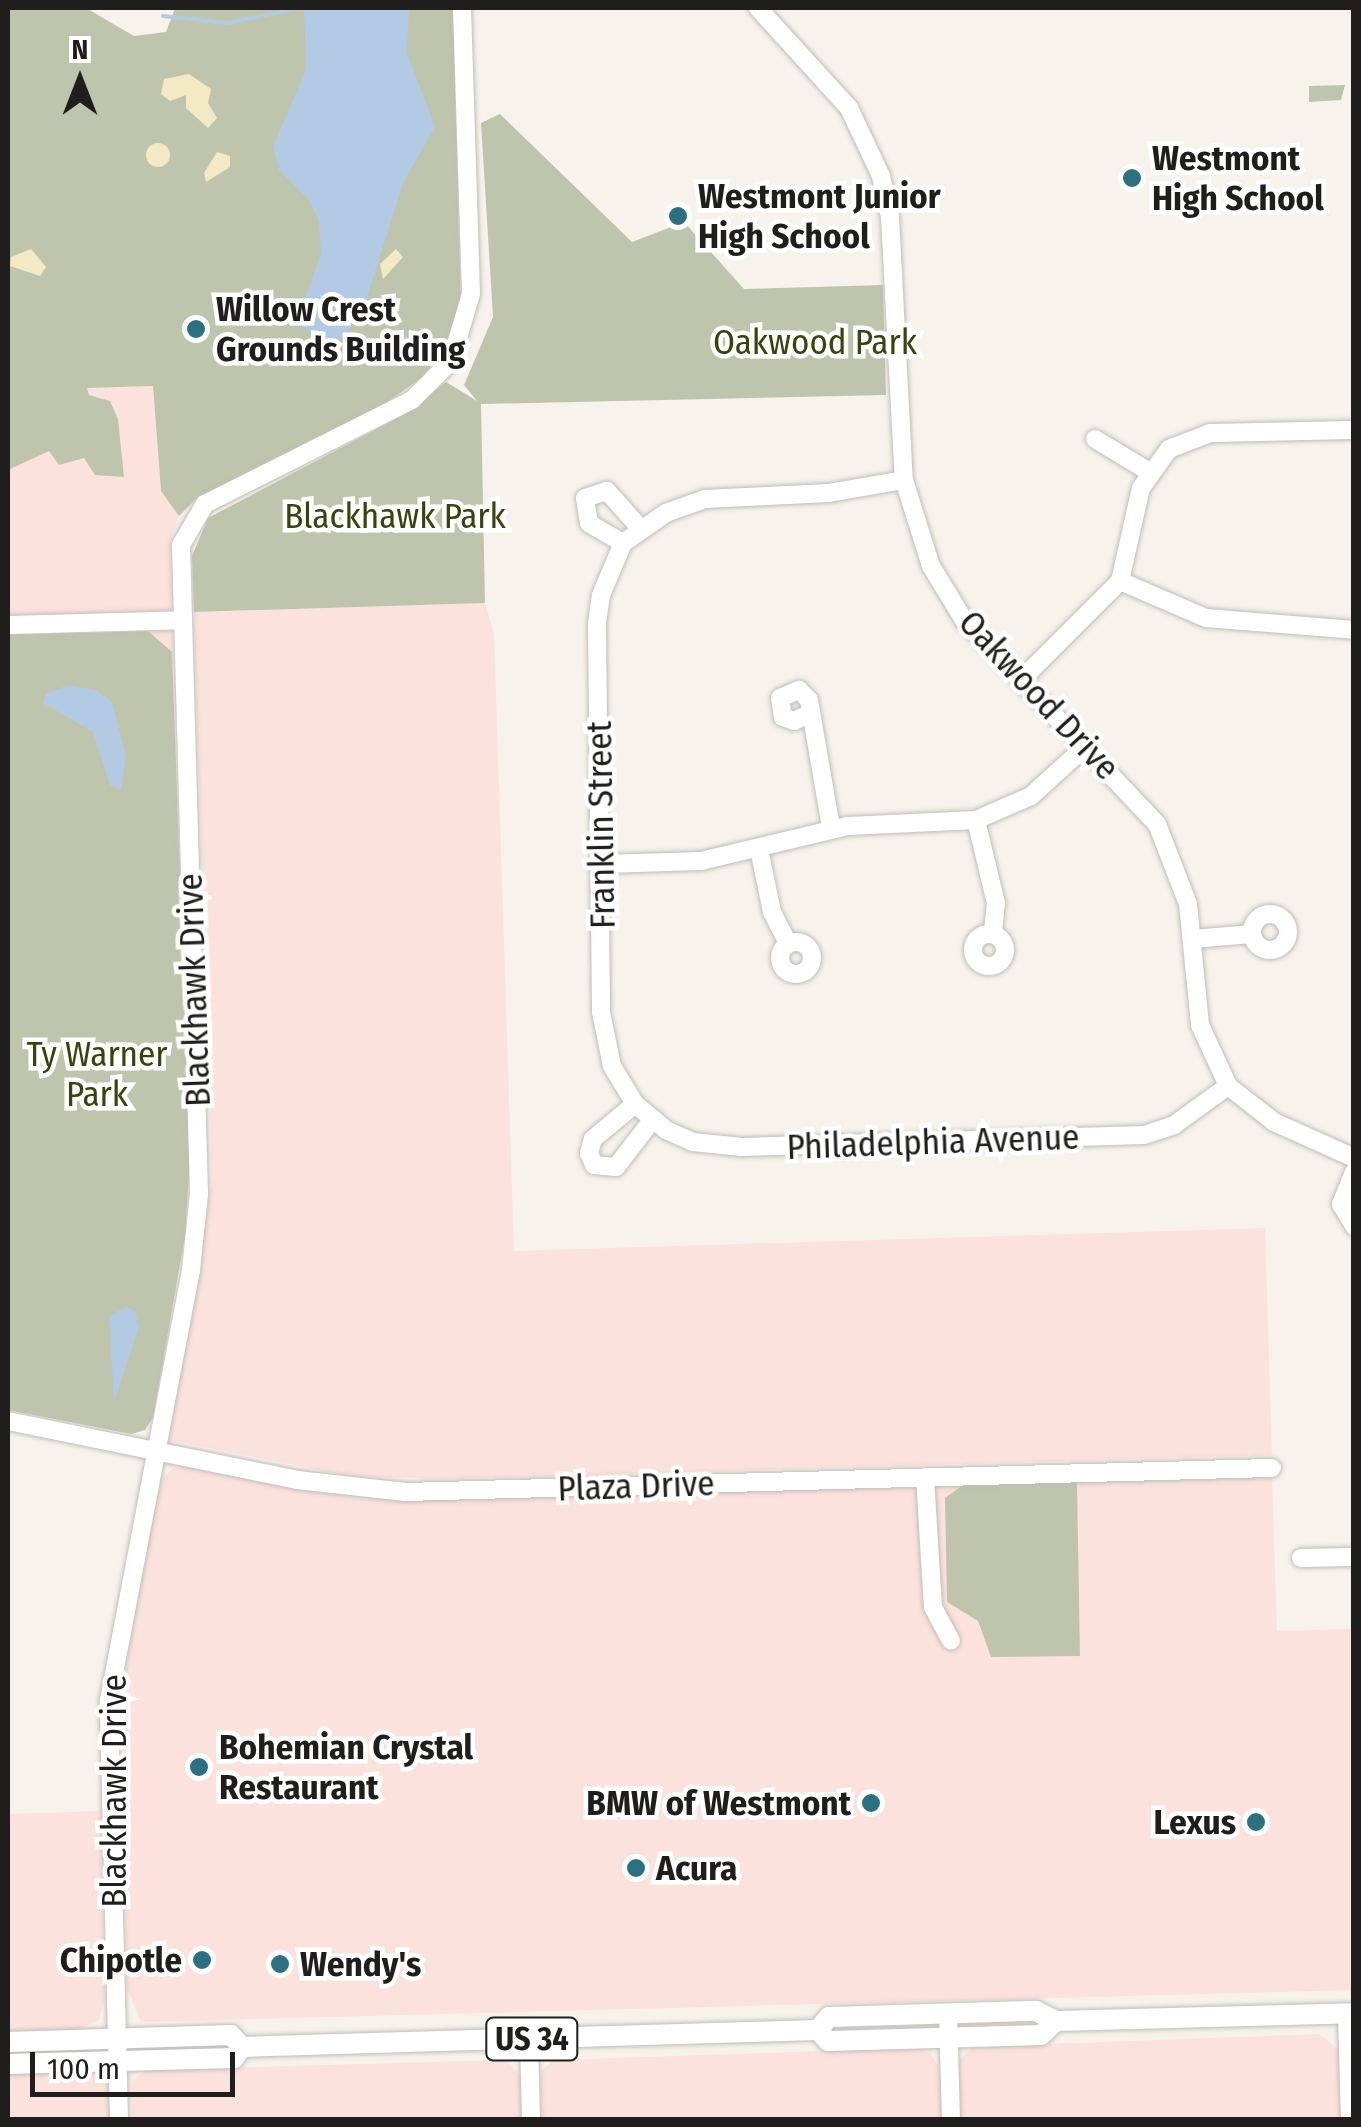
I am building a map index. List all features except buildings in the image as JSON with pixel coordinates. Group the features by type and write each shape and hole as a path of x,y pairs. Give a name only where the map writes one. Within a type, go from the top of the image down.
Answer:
{"main road":[{"name":"US 34","path":"818,2030 828,2017 1036,2011 1056,2021 1350,2013"},
{"name":"US 34","path":"242,2047 818,2030 828,2041 1041,2034 1056,2021"},
{"name":"US 34","path":"8,2042 231,2034 242,2047"},
{"name":"US 34","path":"8,2064 234,2058 242,2047"}],"street":[{"name":"Blackhawk Drive","path":"119,2120 109,1700 154,1451 192,1270 199,1194 181,545 196,511 412,400 443,374 459,346 471,294 462,8"},
{"name":"Oakwood Drive","path":"758,8 850,108 882,176 890,217 904,480 918,534 944,590 1022,680 1143,805 1171,850 1193,939 1200,1025 1228,1086 1274,1122 1354,1158"},
{"path":"1022,680 1120,581 1148,471 1194,436 1354,430"},
{"path":"1095,438 1148,471"},
{"path":"640,528 607,492 586,498 590,523 624,543 640,528 706,499 829,494 904,480"},
{"name":"Franklin Street","path":"624,543 601,594 596,625 604,864 602,1030 612,1066 635,1104"},
{"path":"1120,581 1206,618 1354,630"},
{"path":"8,625 182,620"},
{"path":"807,715 816,730 832,828"},
{"path":"604,864 701,862 832,828 976,820 1031,796 1086,746"},
{"path":"976,820 996,904 993,934"},
{"path":"759,849 772,912 788,944"},
{"path":"1193,939 1252,934"},
{"name":"Philadelphia Avenue","path":"635,1104 652,1119 694,1142 742,1147 1128,1136 1174,1125 1228,1086"},
{"path":"635,1104 593,1139 588,1153 594,1165 616,1167 652,1119"},
{"path":"1354,1172 1341,1204 1354,1226"},
{"name":"Plaza Drive","path":"8,1420 344,1488 405,1492 1272,1468"},
{"path":"924,1477 932,1607 951,1642"},
{"path":"1301,1558 1354,1557"},
{"path":"1350,2013 1350,2120"},
{"path":"948,2014 951,2120"},
{"path":"528,2039 532,2120"}],"shaded area":[{"path":"153,386 161,491 179,516 170,544 172,652 148,631 8,635 8,390"},
{"path":"485,603 494,633 514,1251 1265,1228 1272,1455 445,1479 350,1476 169,1440 212,1184 194,612"},
{"path":"189,1466 362,1499 1272,1477 1277,1631 1353,1629 1353,1990 141,2022 127,1988 122,1689 159,1482 173,1468"},
{"path":"100,1811 105,1997 99,2020 77,2030 8,2031 8,1814"},
{"path":"1319,2034 1341,2051 1343,2119 957,2119 957,2064 972,2047"},
{"path":"917,2048 931,2054 941,2071 942,2119 541,2119 541,2071 554,2060"},
{"path":"505,2060 521,2076 523,2119 132,2119 132,2081 147,2070"},
{"path":"8,2072 98,2072 109,2083 110,2119 8,2119"}],"green space":[{"path":"8,8 86,8 134,36 166,32 175,8 453,8 461,308 453,334 424,376 386,403 198,497 179,516 161,491 153,386 87,388 89,395 110,401 118,419 124,477 95,475 84,458 59,465 49,451 8,470"},
{"path":"1345,85 1341,100 1309,102 1309,86"},
{"path":"500,114 632,242 684,222 744,289 883,285 886,395 481,404 485,603 194,612 192,556 208,518 405,414 446,382 477,401 464,385 493,317 481,123"},
{"name":"Ty Warner Park","path":"148,631 172,652 190,1157 185,1236 153,1418 145,1430 131,1434 8,1410 8,635"},
{"path":"1077,1482 1080,1656 991,1657 978,1621 947,1602 945,1498 963,1485"}],"sand":[{"path":"189,74 211,89 208,103 217,118 208,128 186,108 186,95 170,101 161,94 164,79"},
{"path":"158,143 170,155 158,167 146,155"},
{"path":"217,152 230,156 230,167 206,182 204,173"},
{"path":"31,249 46,267 40,276 10,266 11,257"},
{"path":"396,249 403,257 383,279 380,264"}],"water":[{"path":"304,8 409,8 407,53 435,127 403,183 362,313 343,337 327,344 302,326 302,307 321,253 319,221 309,200 279,170 273,146 306,70"},
{"path":"68,685 96,690 112,702 126,756 121,790 110,785 93,732 43,703 46,694"},
{"path":"126,1307 135,1311 139,1327 114,1402 109,1316"}],"waterway":[{"path":"163,16 228,23 300,8"}],"place":[{"name":"Westmont High School","path":"1132,178"},
{"name":"Westmont Junior High School","path":"678,216"},
{"name":"Willow Crest Grounds Building","path":"196,329"},
{"name":"Bohemian Crystal Restaurant","path":"199,1767"},
{"name":"BMW of Westmont","path":"871,1803"},
{"name":"Lexus","path":"1256,1822"},
{"name":"Acura","path":"636,1868"},
{"name":"Chipotle","path":"202,1960"},
{"name":"Wendy's","path":"280,1964"}],"park label":[{"name":"Oakwood Park","path":"815,342"},
{"name":"Blackhawk Park","path":"395,516"}]}
